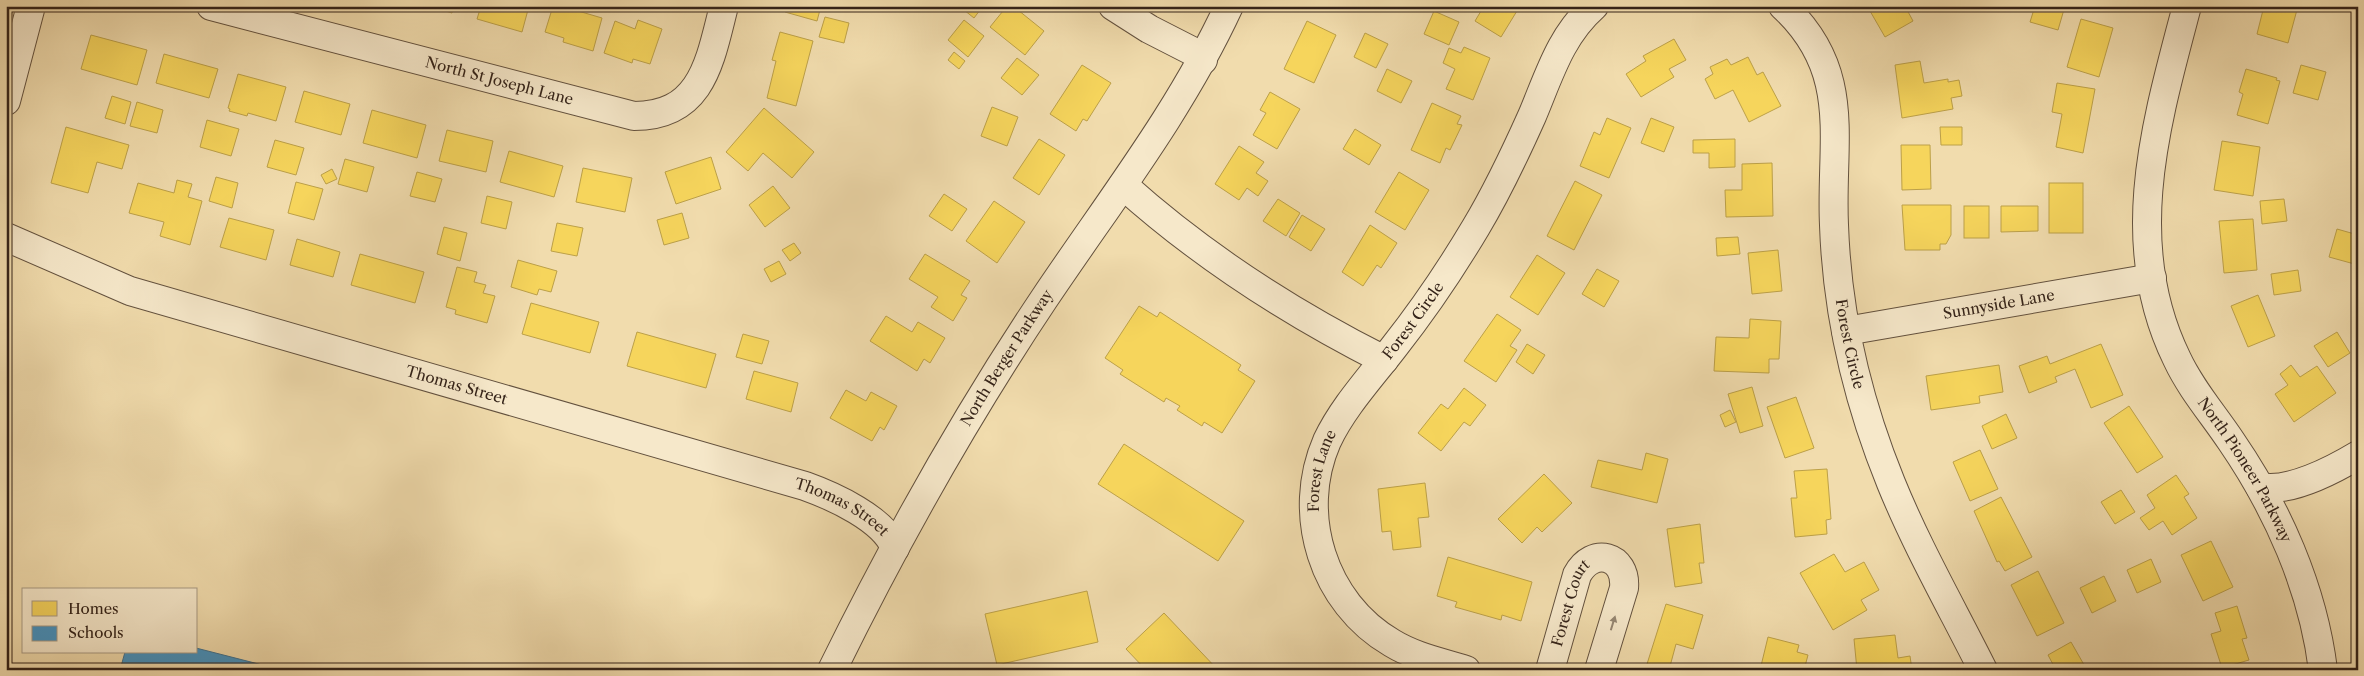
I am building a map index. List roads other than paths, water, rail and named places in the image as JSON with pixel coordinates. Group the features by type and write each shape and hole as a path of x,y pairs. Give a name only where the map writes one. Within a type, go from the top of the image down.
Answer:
{"street":[{"path":"6,101 31,6"},
{"name":"North St Joseph Lane","path":"211,6 618,114 644,116 659,113 678,104 700,82 710,61 724,6"},
{"path":"1113,6 1149,29 1194,52 1203,60"},
{"name":"North Berger Parkway","path":"832,670 895,548 992,381 1045,298 1168,119 1203,60 1229,6"},
{"name":"Forest Circle","path":"1123,185 1185,237 1235,274 1312,322 1384,360 1438,288 1476,227 1517,148 1559,49 1577,24 1594,6"},
{"name":"Forest Circle","path":"1784,6 1800,23 1818,48 1827,69 1833,92 1836,114 1833,184 1834,238 1846,331 1865,410 1890,482 1983,670"},
{"name":"North Pioneer Parkway","path":"2187,6 2158,115 2150,160 2147,222 2152,278 2160,318 2180,367 2260,487 2284,535 2301,580 2314,623 2323,670"},
{"name":"Thomas Street","path":"6,238 130,291 805,486 844,503 865,517 891,538 895,548"},
{"name":"Sunnyside Lane","path":"1846,331 2152,278"},
{"name":"Forest Lane","path":"1384,360 1341,417 1321,457 1315,484 1314,506 1318,544 1335,586 1347,604 1366,624 1403,649 1466,670"},
{"path":"2260,487 2269,489 2302,481 2325,472 2358,455"},
{"name":"Forest Court","path":"1550,670 1577,575 1582,566 1589,560 1598,557 1608,558 1616,562 1622,570 1625,579 1624,588 1599,670"}]}
